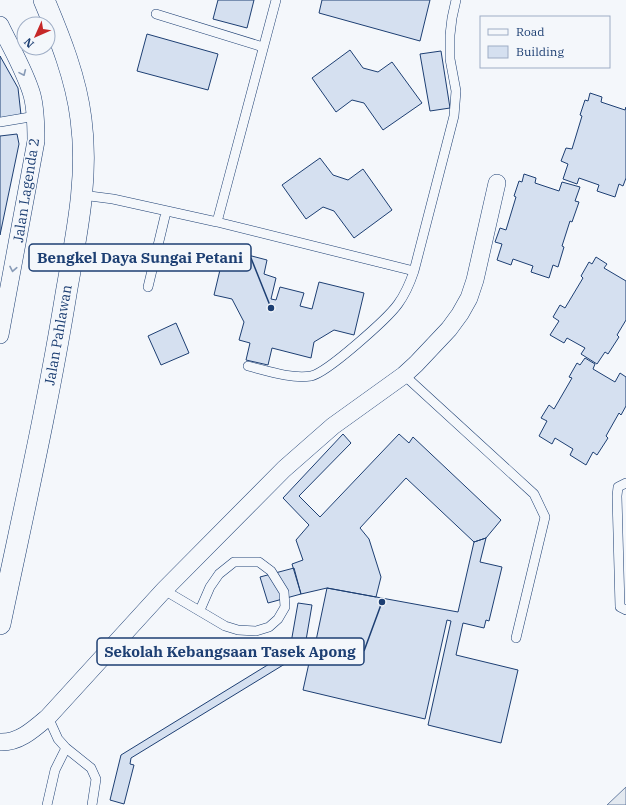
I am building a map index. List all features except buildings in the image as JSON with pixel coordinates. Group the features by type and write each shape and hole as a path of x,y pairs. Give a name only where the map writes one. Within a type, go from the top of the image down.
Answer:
{"street":[{"name":"Jalan Pahlawan","path":"0,624 36,458 60,332 82,195 83,143 77,95 61,41 44,0"},
{"name":"Jalan Lagenda 2","path":"0,25 24,74 32,96 36,116 36,141 0,336"},
{"path":"0,742 20,738 35,729 48,717 164,590 284,469 333,426 404,375 449,329 469,298 475,280 496,183"}],"lane":[{"path":"217,222 276,0"},
{"path":"248,366 294,376 313,376 330,365 367,336 397,306 408,290 454,116 456,91 450,59 450,35 456,0"},
{"path":"156,14 263,47"},
{"path":"0,122 36,116"},
{"path":"82,195 217,222 414,271"},
{"path":"148,287 166,212"},
{"path":"404,375 534,494 545,516 516,638"},
{"path":"626,483 618,487 617,496 620,607 626,610"},
{"path":"164,590 225,626 238,630 256,631 269,627 278,619 285,607 284,592 271,571 259,562 234,562 219,574 210,587 200,610"},
{"path":"48,717 58,739 66,748 91,768 94,773 96,779 92,805"},
{"path":"47,805 55,770 66,748"}],"shaded area":[{"path":"626,787 626,805 607,805"}],"place":[{"name":"Bengkel Daya Sungai Petani","path":"271,308"},
{"name":"Sekolah Kebangsaan Tasek Apong","path":"382,602"}]}
